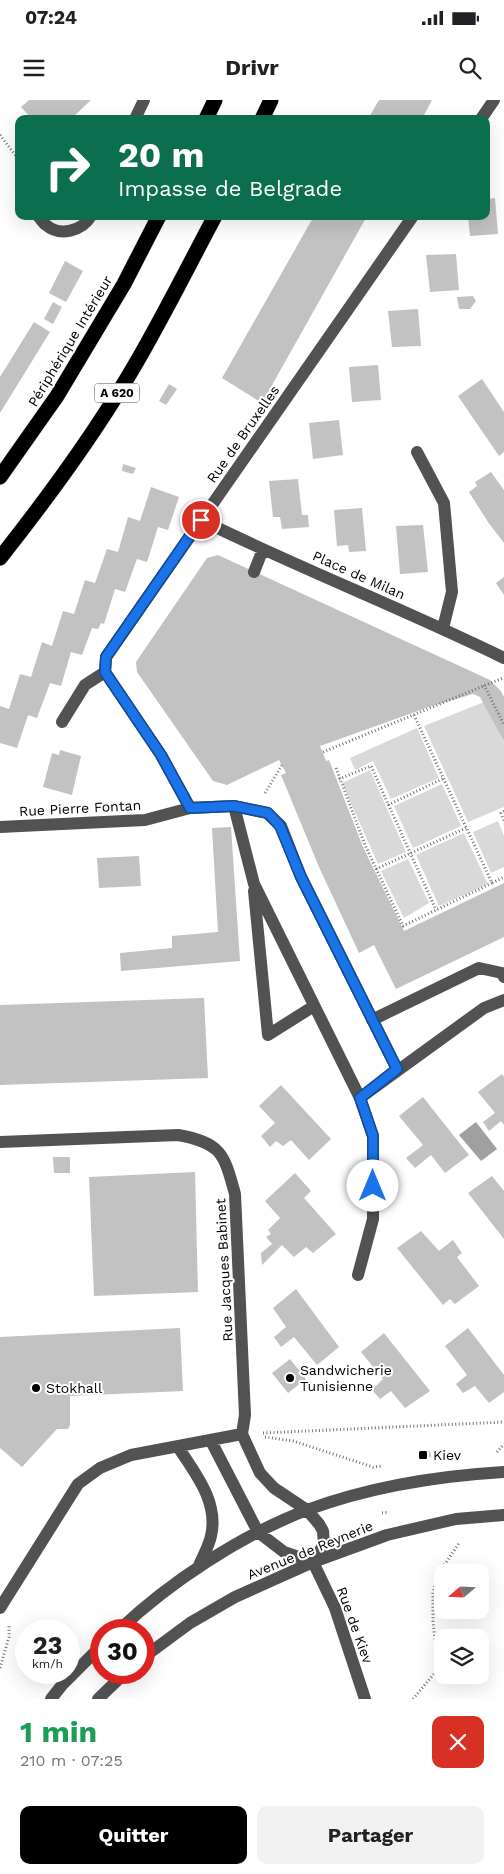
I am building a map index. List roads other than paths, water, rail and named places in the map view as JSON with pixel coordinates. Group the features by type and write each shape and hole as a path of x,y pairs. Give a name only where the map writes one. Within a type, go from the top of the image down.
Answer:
{"highway":[{"path":"208,115 215,100"},
{"path":"264,115 271,100"},
{"name":"Périphérique Intérieur","path":"0,477 57,396 124,284 157,220"},
{"name":"A 620","path":"0,558 30,520 99,422 139,358 213,220"}],"street":[{"path":"137,115 144,100"},
{"path":"484,115 494,100"},
{"path":"42,220 47,226 59,232 76,230 88,220"},
{"name":"Rue de Bruxelles","path":"105,672 106,657 410,220"},
{"path":"417,452 444,503 452,592 443,628"},
{"name":"Place de Milan","path":"201,520 443,628 504,658"},
{"path":"254,572 263,549"},
{"path":"62,722 84,685 105,672 161,755 190,808 234,806 268,813 280,826 301,877 397,1069"},
{"path":"234,806 254,884 268,1036 314,1006"},
{"name":"Rue Pierre Fontan","path":"0,827 145,820 190,808"},
{"path":"254,884 360,1098 373,1136 373,1219 358,1275"},
{"path":"372,1020 479,968 502,973 504,977"},
{"path":"360,1098 397,1069 484,1008 504,1000"},
{"name":"Rue Jacques Babinet","path":"0,1142 178,1135 200,1139 219,1151 228,1167 235,1194 245,1414 242,1434"},
{"path":"0,1608 78,1484 100,1468 131,1455 242,1434 260,1473 274,1488 307,1510 320,1524 324,1544 313,1562 284,1552 258,1532 211,1441"},
{"path":"178,1447 199,1478 212,1509 211,1535 198,1568"},
{"path":"131,1619 146,1605 198,1568 258,1532 307,1510 378,1489 412,1482 504,1472"},
{"name":"Avenue de Reynerie","path":"155,1649 190,1623 234,1597 313,1562 386,1535 456,1519 504,1515"},
{"name":"Rue de Kiev","path":"313,1562 335,1608 365,1699"},
{"path":"51,1699 90,1657"},
{"path":"98,1699 114,1684"}],"place":[{"name":"Sandwicherie Tunisienne","path":"290,1378"},
{"name":"Stokhall","path":"36,1388"},
{"name":"Kiev","path":"423,1455"}]}
